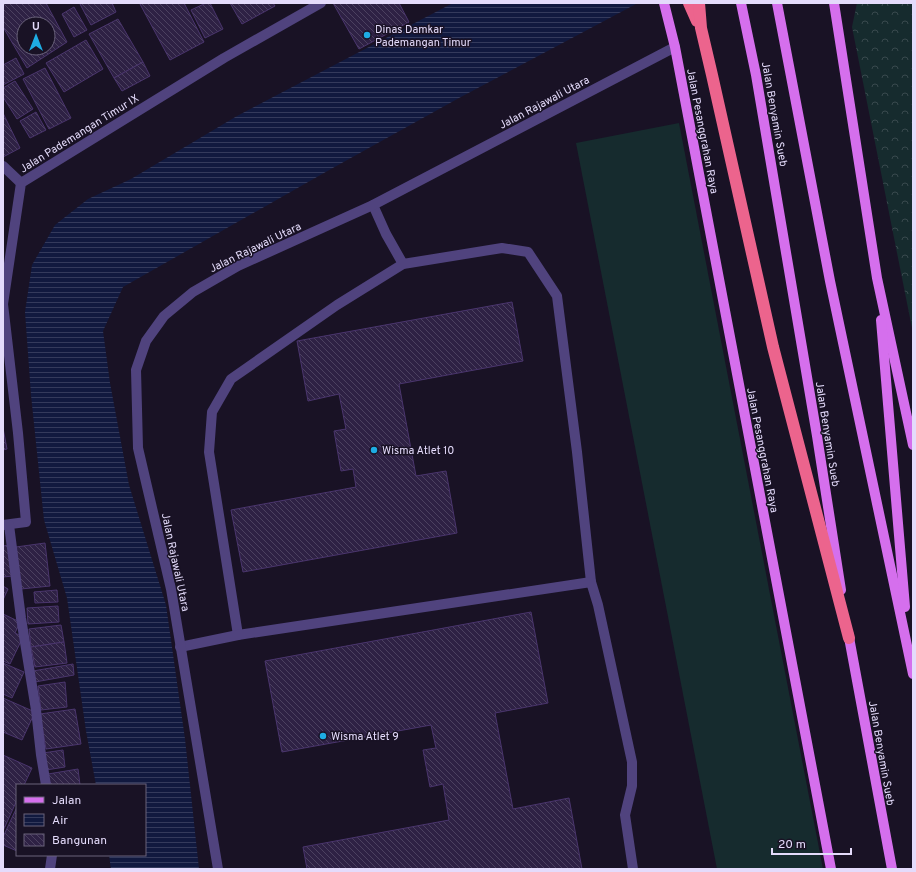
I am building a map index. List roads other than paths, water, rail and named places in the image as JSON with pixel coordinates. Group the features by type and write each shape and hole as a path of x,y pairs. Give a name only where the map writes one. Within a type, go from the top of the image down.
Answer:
{"highway":[{"path":"689,3 700,28 712,75 773,347 849,638"},
{"path":"699,3 700,28"}],"main road":[{"name":"Jalan Pesanggrahan Raya","path":"664,3 675,47 830,869"},
{"name":"Jalan Benyamin Sueb","path":"741,3 756,75 849,638 892,869"},
{"name":"Jalan Benyamin Sueb","path":"777,3 830,281 875,497 908,644 913,674"},
{"path":"834,3 877,278 913,445"},
{"path":"877,278 908,644"}],"street":[{"name":"Jalan Pademangan Timur IX","path":"6,525 26,522 18,433 3,304 21,183 224,58 321,3"},
{"name":"Jalan Rajawali Utara","path":"218,869 171,589 138,448 136,370 146,341 164,316 193,292 238,266 373,205 675,47"},
{"path":"3,166 21,183"},
{"path":"373,205 386,234 403,264"},
{"path":"238,635 209,452 212,412 231,379 337,305 403,264 502,248 528,252 556,296 577,452 591,582 598,605 632,762 632,786 625,816 633,869"},
{"path":"6,525 36,710 46,784"},
{"path":"180,647 238,635 591,582"},
{"path":"50,869 52,856"}],"water":[{"path":"453,3 638,3 459,98 123,287 103,331 110,383 129,485 166,605 185,739 199,869 111,869 109,856 146,856 146,784 96,784 86,731 67,598 44,520 31,395 25,312 32,265 55,225 88,199 131,179 237,116"}],"place":[{"name":"Dinas Damkar Pademangan Timur","path":"367,35"},
{"name":"Wisma Atlet 10","path":"374,450"},
{"name":"Wisma Atlet 9","path":"323,736"}]}
